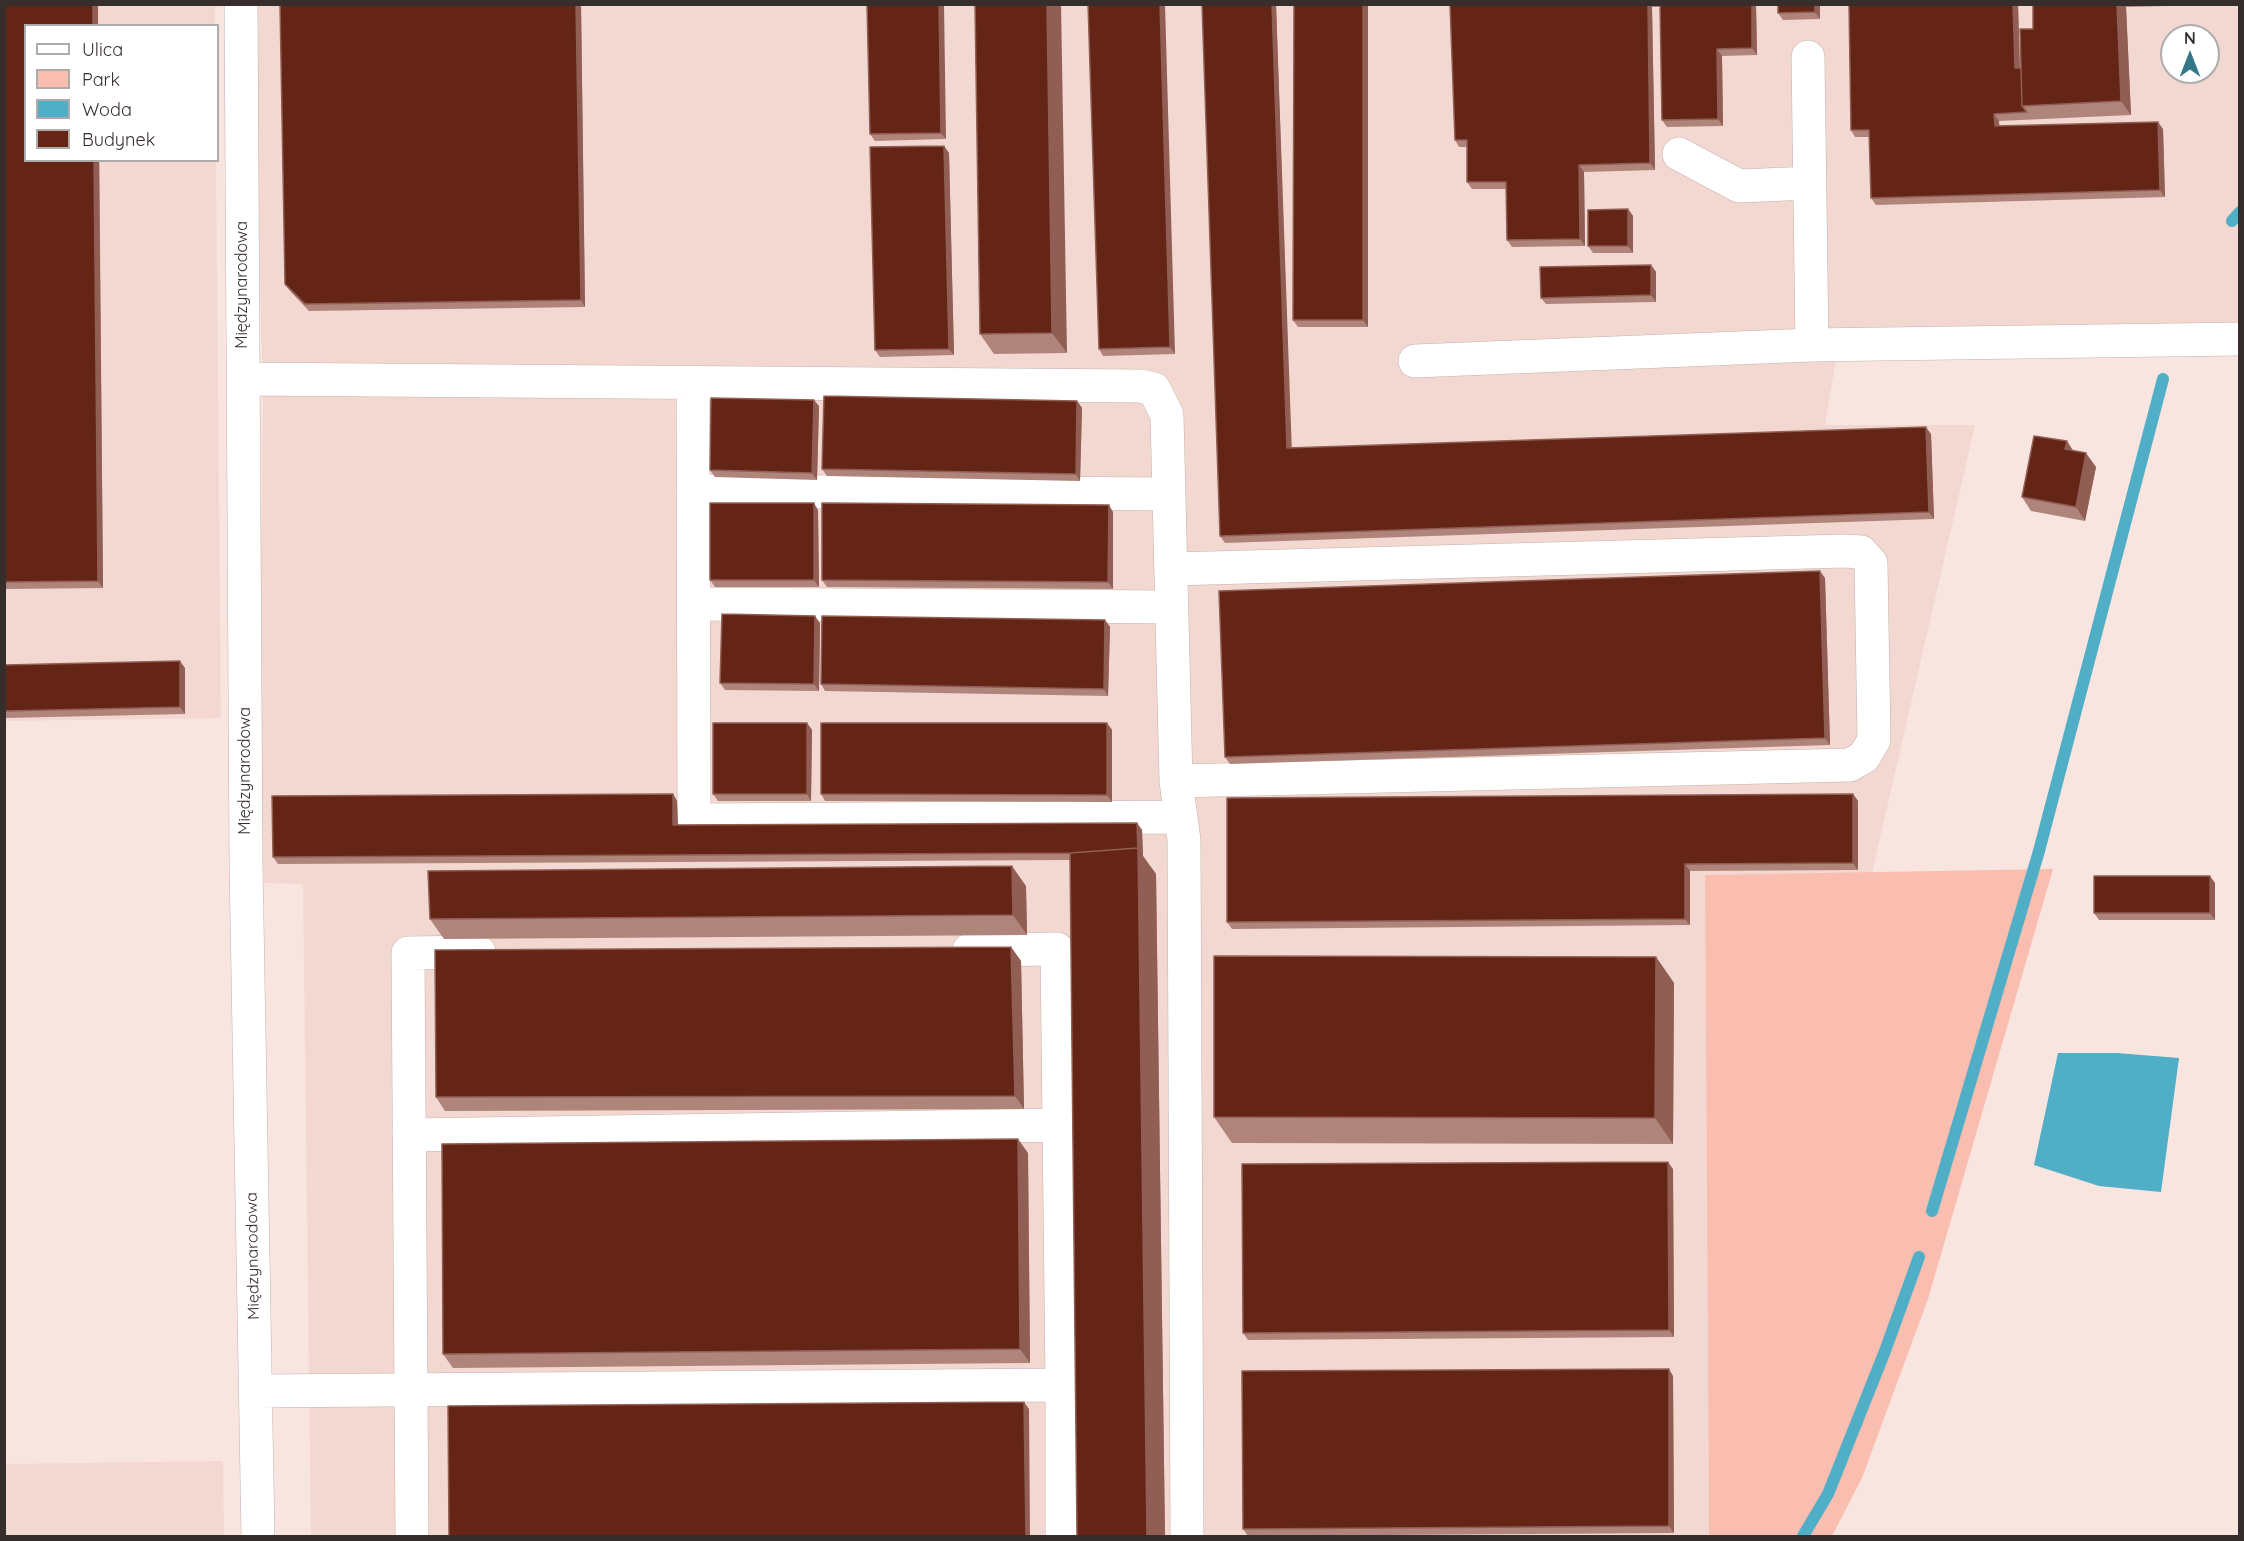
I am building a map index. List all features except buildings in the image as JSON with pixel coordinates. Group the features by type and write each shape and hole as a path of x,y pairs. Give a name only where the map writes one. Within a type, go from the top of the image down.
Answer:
{"street":[{"name":"Międzynarodowa","path":"241,4 246,864 258,1536"},
{"path":"1809,57 1812,345"},
{"path":"1679,154 1739,186 1810,183"},
{"path":"1415,361 1812,345 2240,339"},
{"path":"243,379 1140,386 1154,389 1167,415 1176,781 1184,852 1187,1536"},
{"path":"693,382 694,820 1181,817"},
{"path":"693,491 1169,494"},
{"path":"1171,569 1845,551 1860,552 1871,563 1874,740 1864,757 1850,765 1176,781"},
{"path":"694,604 1172,607"},
{"path":"939,950 1057,949 1062,1536"},
{"path":"412,1536 408,952 514,952"},
{"path":"409,1135 1059,1125"},
{"path":"255,1391 1062,1385"}],"shaded area":[{"path":"4,5 215,5 215,24 24,24 24,162 216,162 221,718 5,721"},
{"path":"254,5 2239,5 2239,322 2196,322 2191,354 1836,360 1825,425 1975,425 1872,873 1705,875 1709,1536 311,1536 303,884 264,883 258,781 263,404"},
{"path":"223,1461 224,1536 5,1536 5,1464"}],"green space":[{"path":"2053,869 1928,1299 1862,1478 1832,1536 1709,1536 1705,875"}],"water":[{"path":"2058,1053 2117,1053 2179,1058 2161,1192 2099,1186 2034,1165"}],"waterway":[{"path":"2232,221 2240,212"},
{"path":"1932,1211 2039,851 2163,379"},
{"path":"1803,1536 1828,1494 1885,1351 1919,1257"}]}
